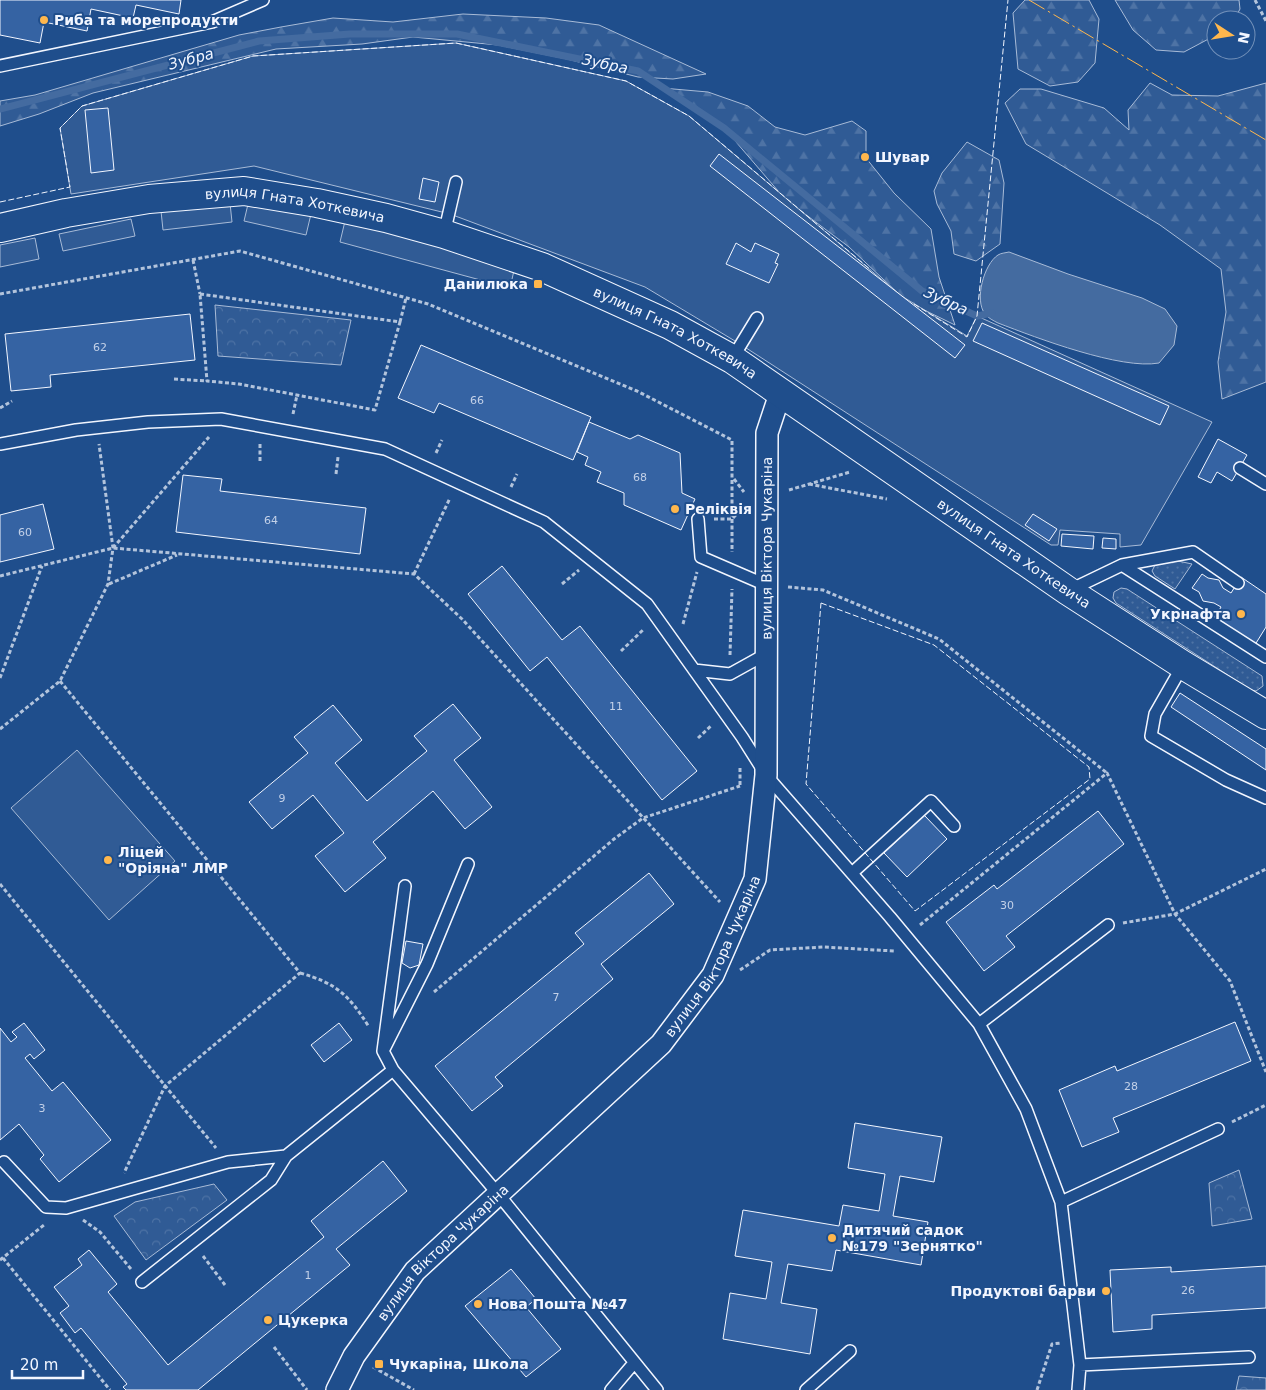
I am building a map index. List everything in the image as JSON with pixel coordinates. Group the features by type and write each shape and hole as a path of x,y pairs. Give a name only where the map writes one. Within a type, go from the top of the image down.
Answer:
{"street":[{"name":"вулиця Гната Хоткевича","path":"0,228 66,213 149,199 244,191 369,214 444,234 557,274 670,325 732,358 1068,591 1183,665 1266,715"},
{"name":"вулиця Віктора Чукаріна","path":"337,1390 354,1356 415,1271 661,1044 713,975 754,878 766,775 767,433 781,391"}],"lane":[{"path":"0,66 212,22 263,0"},
{"path":"444,234 456,182"},
{"path":"732,358 757,318"},
{"path":"0,444 85,429 148,422 221,419 385,449 544,522 647,604 742,737 766,775 906,936 979,1024 1026,1108 1061,1202 1080,1365 1078,1390"},
{"path":"1240,468 1266,484"},
{"path":"698,519 702,557 766,585"},
{"path":"1068,591 1122,565 1192,552 1238,583"},
{"path":"1122,565 1266,658"},
{"path":"694,670 730,674 766,654"},
{"path":"1183,665 1155,714 1151,736 1226,780 1266,798"},
{"path":"852,873 931,801 954,826"},
{"path":"383,1051 427,964 468,864"},
{"path":"405,886 383,1051 393,1070 499,1195 657,1390"},
{"path":"979,1024 1108,925"},
{"path":"142,1282 193,1244 271,1180 286,1156 393,1070"},
{"path":"1061,1202 1218,1129"},
{"path":"4,1162 46,1207 66,1208 228,1162 286,1156"},
{"path":"806,1390 850,1351"},
{"path":"1080,1365 1249,1357"},
{"path":"611,1390 634,1363"}],"path":[{"path":"1255,0 1266,21"},
{"path":"0,294 240,251 428,304 637,391 732,440"},
{"path":"193,260 200,294 207,380"},
{"path":"200,294 400,322"},
{"path":"174,379 207,380 376,410 406,298"},
{"path":"292,418 297,395"},
{"path":"0,408 12,402"},
{"path":"113,548 216,430"},
{"path":"260,461 261,438"},
{"path":"434,457 442,440"},
{"path":"0,729 60,681 108,584 113,548 99,441 90,443"},
{"path":"336,474 338,452"},
{"path":"784,491 853,471"},
{"path":"509,491 517,474"},
{"path":"698,519 732,519 750,499 733,478"},
{"path":"809,484 896,501"},
{"path":"414,574 453,493"},
{"path":"0,576 113,548 414,574 462,619 722,905 726,896"},
{"path":"108,584 178,555"},
{"path":"677,620 682,627 702,557"},
{"path":"562,584 582,568 575,563"},
{"path":"0,678 42,566"},
{"path":"766,585 823,590 939,639 1108,773 1175,914 1230,981 1266,1072"},
{"path":"621,651 648,626 644,622"},
{"path":"721,655 730,655"},
{"path":"60,681 300,973 323,979 353,1001 383,1051"},
{"path":"698,738 716,722"},
{"path":"906,936 1108,773"},
{"path":"409,999 424,1000 614,839 643,818 740,786 740,795"},
{"path":"1108,925 1175,914 1266,869"},
{"path":"0,884 228,1162"},
{"path":"739,971 770,950 823,947 920,953"},
{"path":"115,1194 165,1086 300,973"},
{"path":"1218,1129 1266,1105"},
{"path":"110,1390 2,1259 66,1208 100,1232 142,1282"},
{"path":"193,1244 225,1285"},
{"path":"1038,1390 1052,1344"},
{"path":"274,1347 307,1390"},
{"path":"368,1364 414,1390"}],"green space":[{"path":"1025,0 1089,0 1099,19 1095,63 1078,82 1050,86 1018,69 1013,13"},
{"path":"1115,0 1239,0 1239,10 1206,10 1206,40 1184,52 1156,50 1133,30"},
{"path":"463,14 546,18 599,25 706,74 673,79 638,77 567,59 498,45 413,37 362,44 276,49 93,93 39,114 0,126 0,101 35,95 239,35 333,18 393,22"},
{"path":"1150,83 1172,95 1218,96 1266,83 1266,382 1222,399 1218,362 1226,312 1221,269 1160,225 1026,144 1005,103 1020,89 1041,89 1104,108 1129,130 1128,110"},
{"path":"662,88 708,92 748,106 775,127 805,135 852,121 866,131 866,158 894,193 931,229 939,277 955,325 914,305 900,295 849,247 785,199 724,128"},
{"path":"967,142 999,160 1004,183 1000,244 976,261 954,254 951,231 937,204 934,191 942,173"},
{"path":"215,305 351,320 341,365 218,356"},
{"path":"1178,561 1192,564 1175,589 1155,576 1152,571 1155,565"},
{"path":"1121,588 1127,589 1262,676 1263,686 1256,691 1251,690 1116,603 1113,598 1114,592"},
{"path":"1239,1170 1252,1219 1212,1226 1209,1183"},
{"path":"214,1184 227,1200 146,1260 114,1216 135,1202"},
{"path":"1239,1376 1266,1378 1266,1390 1236,1390"}],"shaded area":[{"path":"456,43 626,81 689,116 900,295 967,336 977,316 1212,422 1141,545 1120,547 1120,534 1060,530 1058,545 1051,545 740,344 645,287 450,214 254,166 71,194 60,128 82,106 253,56"},
{"path":"249,200 311,214 306,235 244,221"},
{"path":"230,203 232,222 163,230 161,211"},
{"path":"131,219 135,236 63,251 59,234"},
{"path":"345,221 515,266 510,288 340,242"},
{"path":"35,238 39,259 0,267 0,245"},
{"path":"1009,252 1068,274 1142,298 1165,309 1177,326 1174,345 1159,363 1123,362 1056,344 998,323 986,315 982,308 980,300 982,283 993,260 999,254"},
{"path":"77,750 175,861 109,920 11,808"}],"building":[{"name":"Риба та морепродукти","path":"0,0 181,0 179,14 136,5 133,18 91,9 87,31 44,22 40,43 0,35"},
{"path":"108,108 114,170 91,173 85,110"},
{"path":"719,154 965,345 955,358 710,166"},
{"path":"423,178 439,182 435,202 419,199"},
{"path":"736,243 751,252 755,243 779,254 775,263 778,264 769,283 726,264"},
{"path":"190,314 195,360 50,375 51,387 11,391 5,334"},
{"path":"982,323 1169,406 1160,425 973,341"},
{"path":"421,345 591,417 573,460 439,403 434,413 398,398"},
{"path":"589,422 630,439 638,435 680,453 682,493 695,499 681,530 624,505 624,493 597,482 601,472 585,465 588,457 577,452"},
{"path":"1218,439 1247,455 1232,481 1217,472 1211,483 1198,477"},
{"path":"183,475 222,479 220,491 366,508 360,554 176,532"},
{"path":"43,504 54,549 0,562 0,515"},
{"path":"1033,514 1057,529 1049,541 1025,525"},
{"path":"1062,534 1094,536 1093,549 1061,546"},
{"path":"1103,538 1116,539 1116,549 1102,548"},
{"path":"502,566 562,640 580,626 697,771 662,800 547,657 530,671 468,594"},
{"name":"Укрнафта","path":"1202,574 1208,578 1219,580 1223,588 1231,593 1241,577 1266,594 1266,627 1253,648 1213,621 1221,607 1214,603 1203,601 1199,592 1192,588"},
{"path":"1180,693 1266,749 1266,770 1171,707"},
{"path":"453,704 481,738 454,760 492,807 465,829 433,791 373,842 386,858 345,892 315,856 344,833 313,795 272,829 249,802 308,753 294,737 333,705 362,740 335,763 367,801 427,751 414,736"},
{"path":"1098,811 1124,844 1006,936 1015,947 984,971 946,922 994,885 997,889"},
{"path":"924,815 947,839 907,877 884,853"},
{"path":"649,873 674,904 601,964 613,979 495,1077 503,1086 472,1111 435,1066 584,944 575,933"},
{"path":"406,941 423,944 419,965 410,968 402,963"},
{"path":"1235,1022 1251,1061 1113,1118 1119,1132 1082,1147 1059,1090 1115,1066 1117,1071"},
{"path":"24,1023 45,1050 34,1059 30,1054 25,1058 52,1091 63,1082 111,1140 59,1182 40,1159 44,1155 19,1124 0,1140 0,1028 11,1042 17,1037 12,1032"},
{"path":"339,1023 352,1040 324,1062 311,1045"},
{"name":"Дитячий садок №179 \"Зернятко\"","path":"855,1123 942,1137 934,1182 900,1176 893,1216 928,1222 921,1265 836,1250 832,1271 788,1264 781,1303 817,1309 810,1354 723,1339 730,1293 766,1299 772,1262 735,1256 743,1210 839,1226 843,1205 879,1211 885,1174 848,1168"},
{"path":"383,1161 407,1191 336,1249 350,1265 198,1390 126,1390 123,1387 127,1384 81,1328 75,1333 60,1313 69,1306 54,1287 82,1265 78,1259 89,1250 117,1284 108,1292 168,1365 324,1237 311,1221"},
{"path":"1266,1266 1266,1308 1152,1315 1152,1329 1113,1332 1110,1270 1171,1267 1171,1272"},
{"path":"511,1269 536,1299 526,1307 561,1349 526,1377 465,1306"}],"waterway":[{"name":"Зубра","path":"0,109 259,41 350,34 457,34 638,71 724,128 922,291 977,316 992,313"}],"fence":[{"path":"914,304 967,337 977,316 1008,0"},
{"path":"0,202 70,187 60,128 82,106 253,56 456,43 626,81 689,116 871,270"},
{"path":"821,603 934,645 1089,767 1090,779 915,911 806,784 821,603"}],"power":[{"path":"1029,0 1266,140"}],"place":[{"name":"Риба та морепродукти","path":"44,20"},
{"name":"Шувар","path":"865,157"},
{"name":"Данилюка","path":"538,284"},
{"name":"Реліквія","path":"675,509"},
{"name":"Укрнафта","path":"1241,614"},
{"name":"Ліцей \"Оріяна\" ЛМР","path":"108,860"},
{"name":"Дитячий садок №179 \"Зернятко\"","path":"832,1238"},
{"name":"Продуктові барви","path":"1106,1291"},
{"name":"Нова Пошта №47","path":"478,1304"},
{"name":"Цукерка","path":"268,1320"},
{"name":"Чукаріна, Школа","path":"379,1364"}]}
